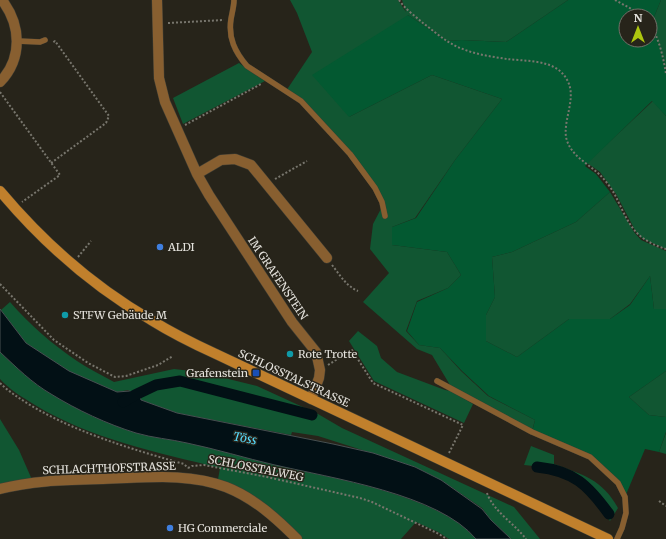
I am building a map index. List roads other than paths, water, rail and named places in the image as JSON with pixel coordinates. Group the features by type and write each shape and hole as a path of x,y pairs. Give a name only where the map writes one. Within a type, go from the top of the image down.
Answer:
{"main road":[{"name":"SCHLOSSTALSTRASSE","path":"0,191 14,208 72,264 149,320 202,348 608,539"}],"street":[{"path":"0,82 14,61 17,40 16,27 10,10 2,0"},
{"name":"IM GRAFENSTEIN","path":"157,0 159,78 166,102 197,174 209,195 292,322 316,352 320,363 320,370 319,378 311,399"},
{"path":"197,174 221,160 235,159 250,165 327,258"},
{"name":"SCHLACHTHOFSTRASSE","path":"0,489 33,482 170,477 190,479 226,487 253,501 297,539"}],"lane":[{"path":"234,0 230,37 235,49 248,66 301,101 350,154 375,188 382,202 385,216"},
{"path":"17,40 46,42"},
{"path":"437,381 532,432 590,458 618,483 625,497 626,513 617,539"}],"water":[{"name":"Töss","path":"0,309 26,343 69,371 117,392 130,391 140,397 141,400 177,413 373,453 415,467 441,480 482,509 511,539 476,539 459,523 437,510 411,499 383,490 275,465 198,445 142,435 92,416 71,406 44,390 0,352"}],"waterway":[{"path":"123,402 156,385 180,381 312,415"},
{"path":"537,467 561,472 579,481 587,487 609,514"}],"place":[{"name":"ALDI","path":"160,247"},
{"name":"STFW Gebäude M","path":"65,315"},
{"name":"Rote Trotte","path":"290,354"},
{"name":"Grafenstein","path":"256,373"},
{"name":"HG Commerciale","path":"170,528"}]}
